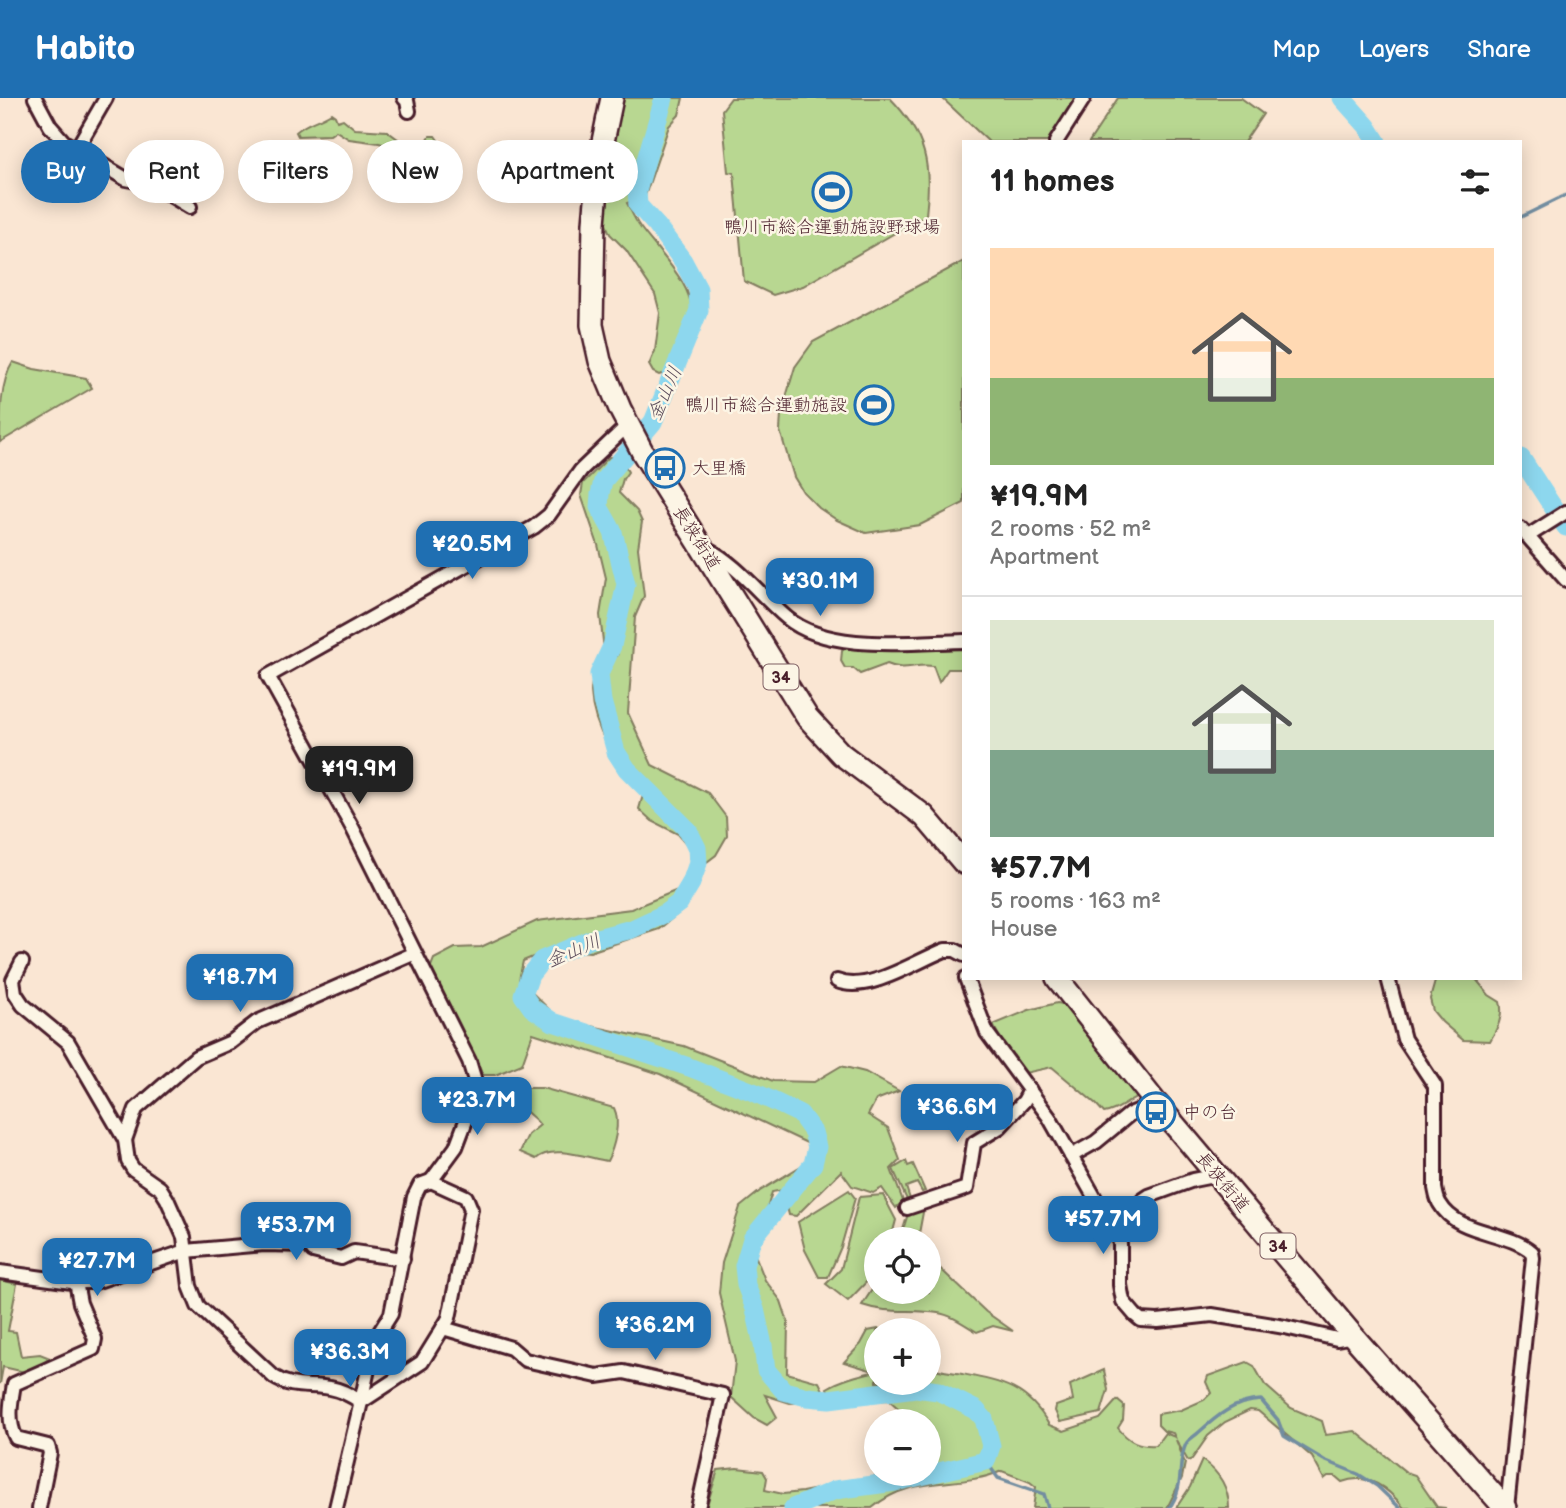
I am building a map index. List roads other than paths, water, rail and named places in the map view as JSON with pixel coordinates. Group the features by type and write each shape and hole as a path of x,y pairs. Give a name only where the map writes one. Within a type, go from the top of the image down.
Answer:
{"main road":[{"name":"長狭街道","path":"608,99 598,170 592,325 600,361 628,426 797,702 818,731 848,760 924,816 962,861"},
{"name":"長狭街道","path":"1059,980 1157,1103 1353,1336 1506,1508"}],"street":[{"path":"35,98 50,126 62,140"},
{"path":"82,140 106,98"},
{"path":"1057,140 1084,98"},
{"path":"110,169 126,179 152,184 190,207"},
{"path":"336,1508 374,1340 391,1314 414,1197 420,1185 431,1181 456,1147 473,1102 475,1081 469,1061 413,954 353,829 268,676 534,527 549,515 581,470 628,426"},
{"path":"1566,512 1524,532 1566,580"},
{"path":"700,544 742,573 786,617 807,631 879,643 962,641"},
{"path":"837,981 852,985 884,978 945,950 955,950 962,954"},
{"path":"125,1140 136,1109 196,1057 231,1042 257,1022 413,954"},
{"path":"22,962 13,980 15,993 23,1005 68,1042 125,1140 128,1161 133,1169 160,1188 167,1199 184,1237 190,1286 198,1306 284,1384 331,1388 347,1393 361,1402"},
{"path":"967,980 987,1032 1049,1117 1096,1200 1115,1225 1120,1244 1120,1285 1124,1301 1141,1320 1157,1321 1212,1315 1286,1327 1337,1339 1353,1336"},
{"path":"1389,980 1404,1039 1435,1086 1435,1188 1439,1203 1455,1220 1507,1238 1532,1252 1506,1508"},
{"path":"907,1208 967,1188 974,1143 1000,1127 1024,1101 1030,1090"},
{"path":"1071,1157 1096,1142 1130,1114 1157,1103"},
{"path":"1115,1225 1140,1216 1145,1210 1143,1200 1149,1196 1193,1180 1218,1175"},
{"path":"361,1402 422,1362 449,1318 471,1209 466,1197 431,1181"},
{"path":"0,1272 95,1282 187,1251 264,1244 309,1245 313,1251 341,1258 354,1252 403,1259"},
{"path":"39,1508 50,1453 48,1446 16,1438 12,1430 10,1407 14,1384 93,1349 95,1339 80,1303 76,1282"},
{"path":"443,1328 511,1348 524,1360 597,1376 624,1372 723,1395 698,1508"}],"waterway":[{"name":"金山川","path":"664,98 637,191 638,205 683,261 698,289 699,310 653,422 603,481 599,507 613,532 626,584 612,646 599,674 602,701 616,752 627,769 688,830 697,848 698,863 691,883 679,903 664,914 632,929 589,940 542,960 530,975 523,995 532,1008 553,1022 689,1067 756,1093 800,1114 813,1132 817,1147 813,1164 752,1239 744,1266 746,1285 755,1309 763,1345 766,1370 784,1391 829,1399 916,1388 938,1391 976,1410 984,1419 991,1446 986,1461 895,1482 835,1490 793,1508"},
{"path":"1342,98 1376,140"},
{"path":"1522,217 1566,195"},
{"path":"1522,460 1566,527"},
{"path":"1169,1508 1177,1491 1187,1443 1226,1410 1242,1403 1261,1400 1278,1420 1284,1436 1324,1460 1358,1474 1377,1486 1400,1508"},
{"path":"986,1461 998,1478 1044,1494 1048,1508"}],"place":[{"name":"鴨川市総合運動施設野球場","path":"832,192"},
{"name":"鴨川市総合運動施設","path":"874,405"},
{"name":"大里橋","path":"665,468"},
{"name":"中の台","path":"1156,1112"}]}
